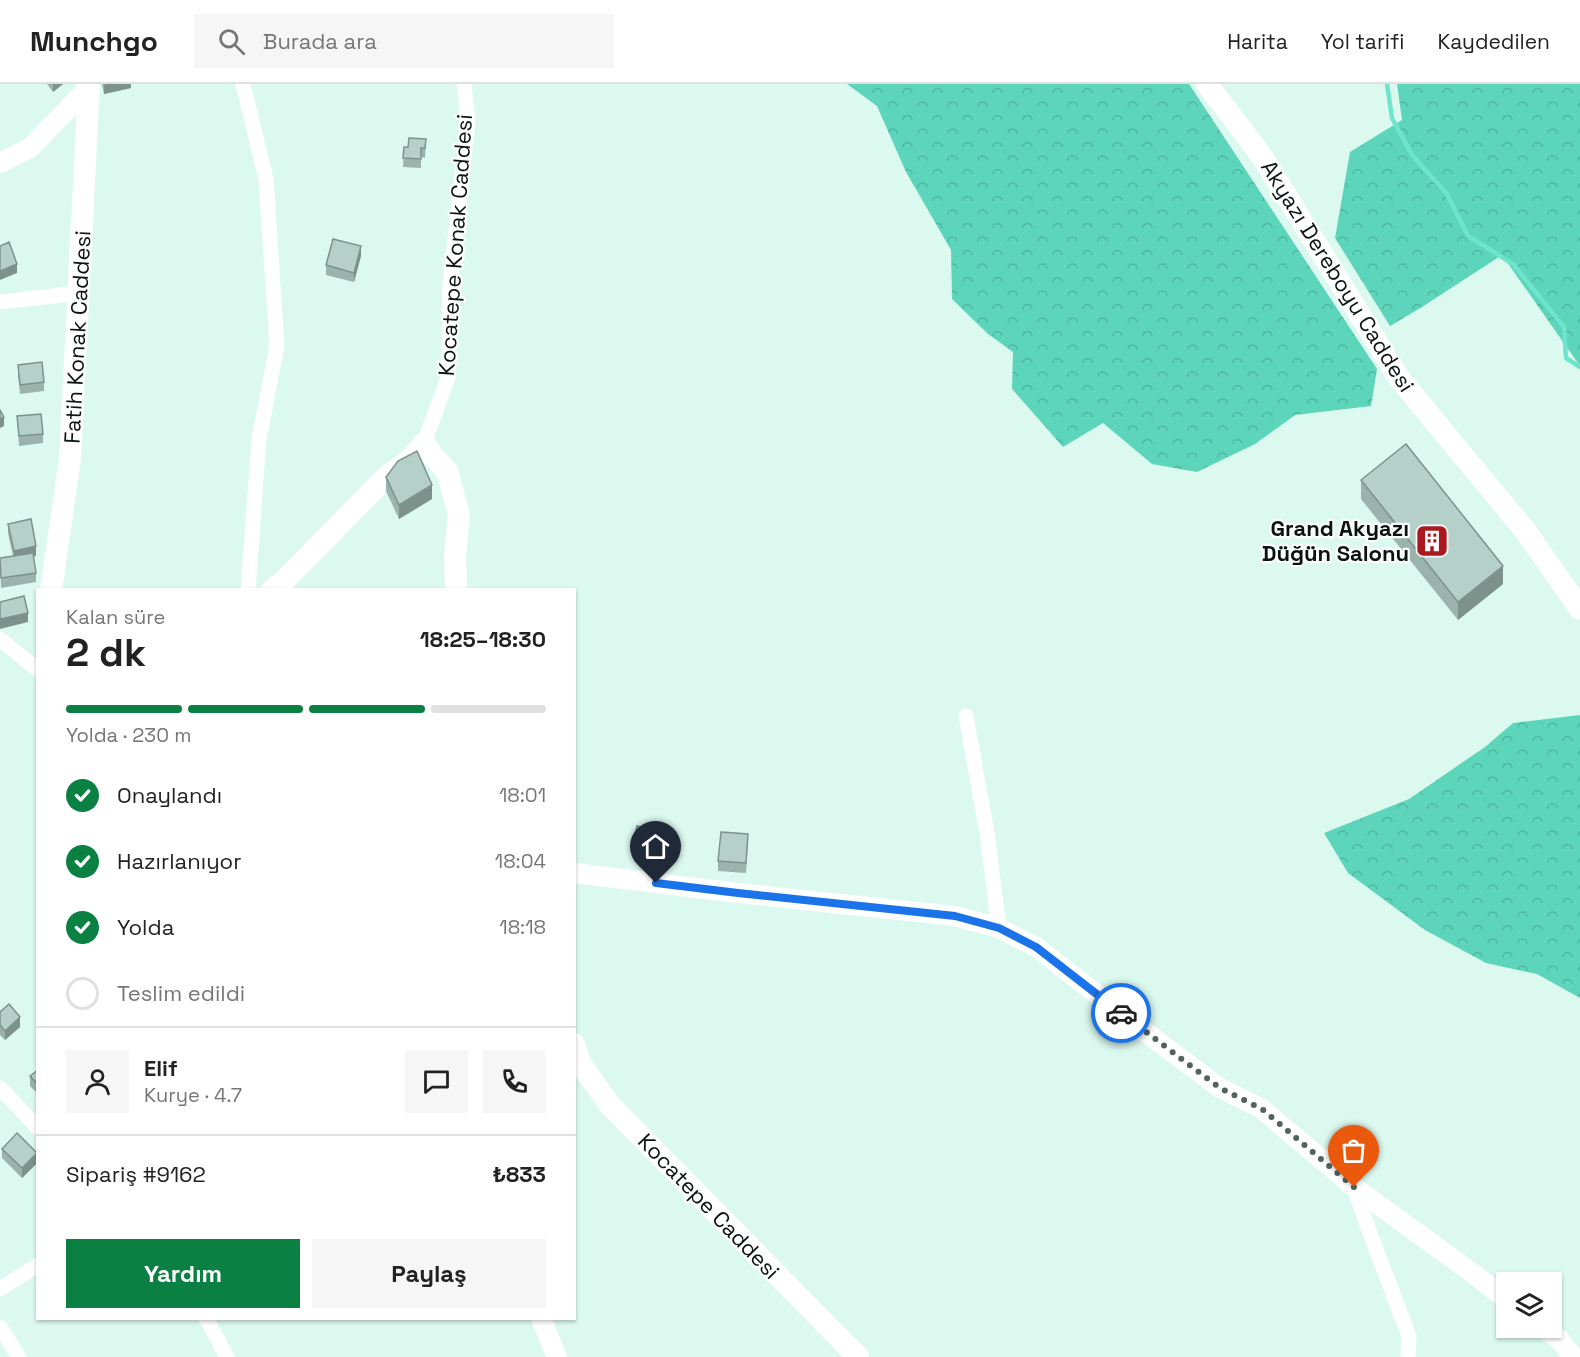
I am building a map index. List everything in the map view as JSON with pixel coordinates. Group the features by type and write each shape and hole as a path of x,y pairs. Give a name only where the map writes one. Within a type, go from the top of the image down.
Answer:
{"main road":[{"name":"Akyazı Dereboyu Caddesi","path":"1207,84 1261,155 1399,378 1527,533 1580,609"},
{"name":"Fatih Konak Caddesi","path":"51,588 70,459 89,85"},
{"name":"Kocatepe Konak Caddesi","path":"275,588 386,477 410,460 424,443"},
{"path":"424,443 447,471 459,514 455,556 456,588"},
{"name":"Kocatepe Caddesi","path":"576,1050 580,1063 609,1104 858,1357"}],"street":[{"path":"243,84 267,178 277,346 259,439 248,588"},
{"name":"Kocatepe Konak Caddesi","path":"424,443 448,378 450,284 468,121 464,84"},
{"path":"0,163 30,148 89,85"},
{"path":"0,302 79,293"},
{"path":"0,639 36,668"},
{"path":"966,716 987,833 999,928"},
{"path":"576,873 955,916 999,928 1036,947 1220,1088 1262,1109 1354,1187 1496,1291"},
{"path":"0,1088 36,1126"},
{"path":"1354,1187 1410,1336 1408,1357"},
{"path":"0,1289 36,1266"},
{"path":"207,1320 227,1357"},
{"path":"542,1320 557,1357"},
{"path":"0,1327 19,1357"},
{"path":"1557,1338 1573,1357"}],"green space":[{"path":"847,84 1189,84 1377,369 1371,406 1295,415 1255,444 1197,472 1152,464 1103,423 1063,447 1012,389 1013,352 988,334 952,299 951,250 906,172 877,106"},
{"path":"1397,84 1580,84 1580,366 1502,255 1390,326 1335,238 1350,152 1402,120"},
{"path":"1580,715 1580,998 1537,974 1486,963 1425,930 1348,873 1324,833 1409,799 1485,747 1513,723"}],"building":[{"path":"409,138 426,139 425,148 421,148 421,159 403,158 404,147 408,147"},
{"path":"333,239 361,246 354,273 326,265"},
{"path":"9,242 17,264 0,271 0,246"},
{"path":"42,362 44,382 20,385 18,365"},
{"path":"41,414 43,434 19,436 17,416"},
{"name":"Grand Akyazı Düğün Salonu","path":"1406,444 1503,566 1458,602 1361,480"},
{"path":"417,451 432,485 399,505 386,477 398,461"},
{"path":"31,519 36,546 14,551 8,524"},
{"path":"33,553 36,573 1,578 0,558"},
{"path":"24,596 28,613 0,619 0,602"},
{"path":"637,826 659,831 656,849 633,843"},
{"path":"721,832 748,834 746,863 718,861"},
{"path":"9,1004 20,1017 5,1031 0,1025 0,1012"},
{"path":"36,1072 36,1083 30,1076"},
{"path":"17,1133 36,1154 22,1168 2,1149"}],"waterway":[{"path":"1387,84 1392,118 1412,155 1447,194 1468,236 1513,264 1564,327 1566,358 1580,367"}],"way so far":[{"path":"1121,1013 1220,1088 1262,1109 1354,1187"}],"place":[{"name":"Grand Akyazı Düğün Salonu","path":"1432,541"}],"route":[{"path":"656,883 955,916 999,928 1036,947 1121,1013"}]}
